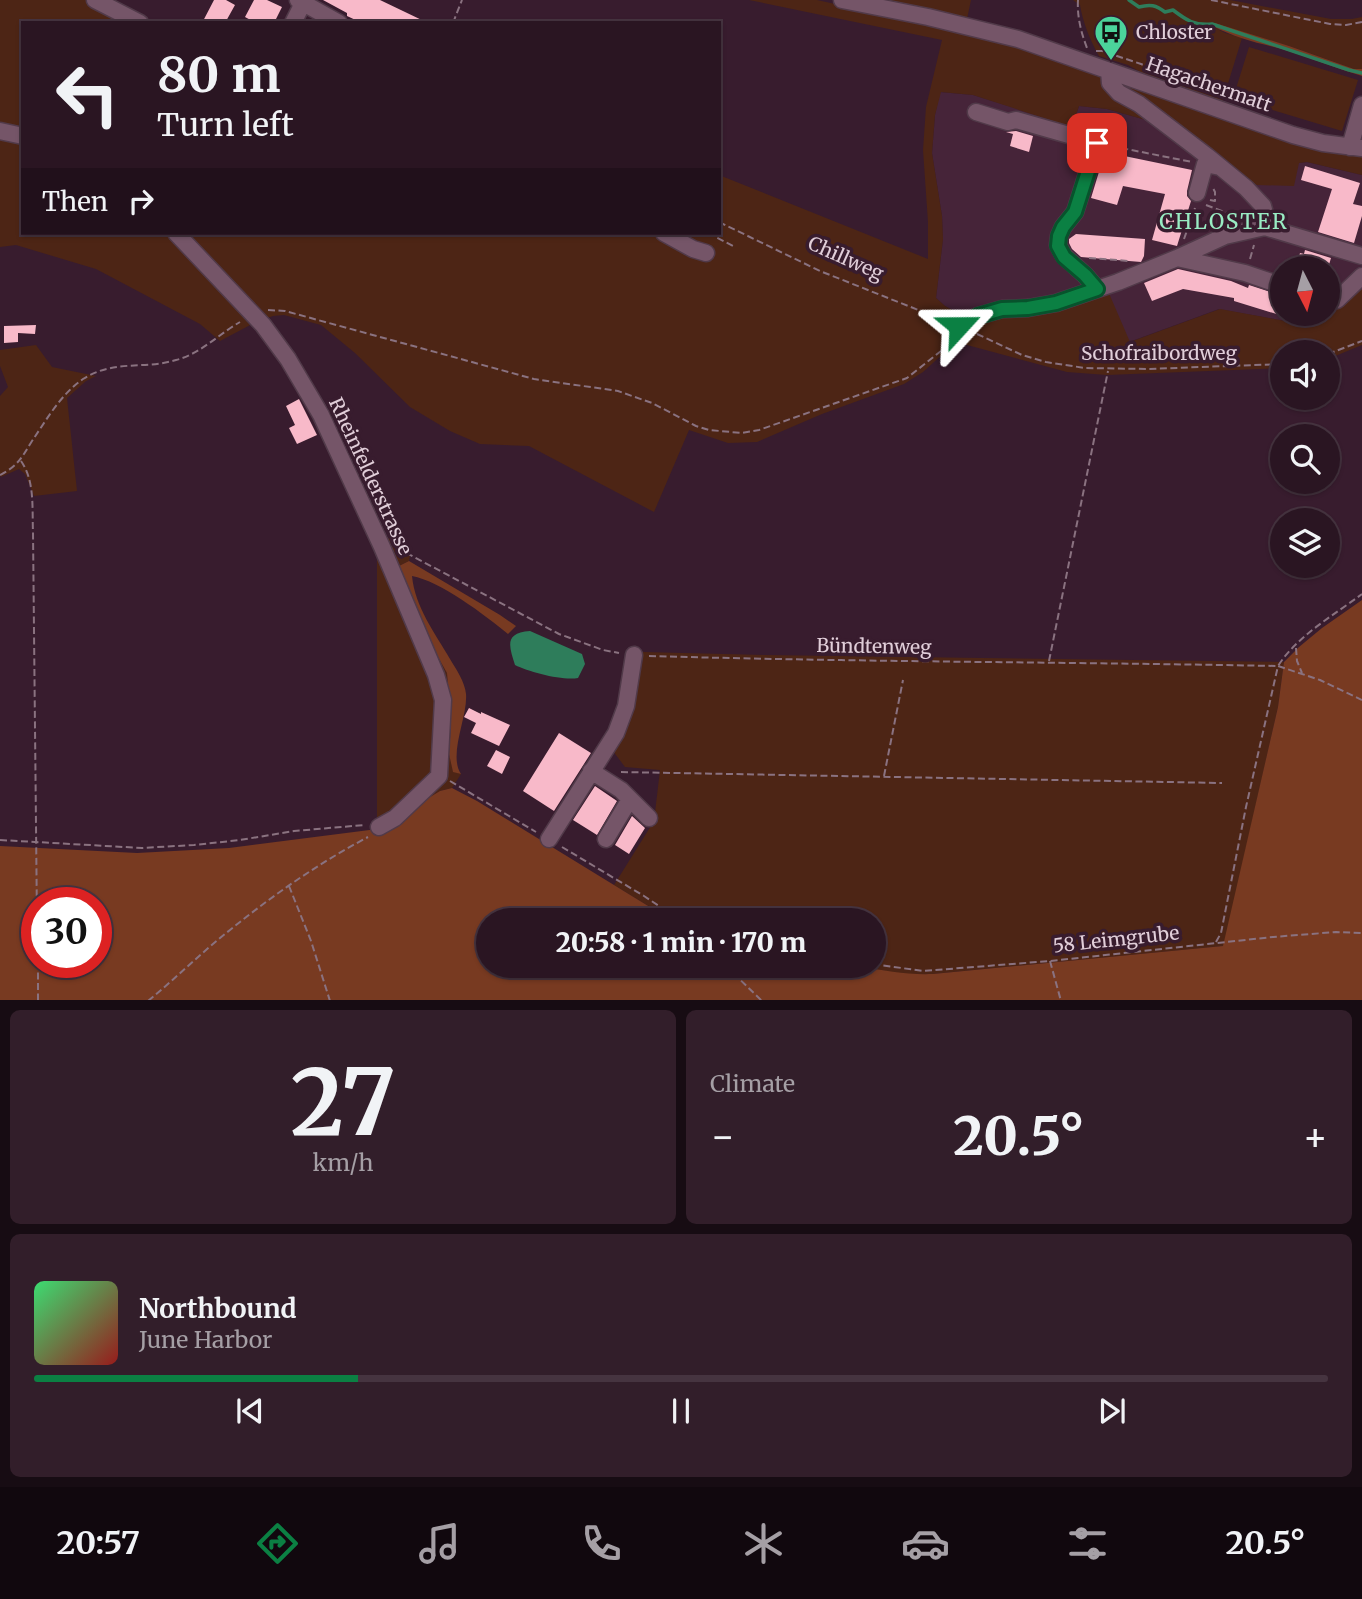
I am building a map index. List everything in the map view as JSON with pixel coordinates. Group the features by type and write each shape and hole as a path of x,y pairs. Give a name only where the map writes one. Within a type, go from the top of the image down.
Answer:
{"street":[{"path":"95,0 136,21"},
{"name":"Hagachermatt","path":"842,0 928,17 1094,58 1109,71 1293,135 1322,143 1356,147"},
{"path":"294,21 301,1 336,21"},
{"path":"1109,71 1110,83 1119,93 1139,104 1212,165 1246,188 1263,206 1265,227"},
{"path":"1356,147 1362,105"},
{"path":"976,112 1008,122 1016,120 1097,143 1075,212 1063,227 1058,246 1064,257 1097,289"},
{"path":"0,131 21,136"},
{"path":"1201,199 1212,165"},
{"path":"959,326 978,316 1002,309 1056,303 1177,258 1225,236 1265,227 1362,256"},
{"name":"Rheinfelderstrasse","path":"178,235 263,325 288,359 321,415 382,547 436,675 443,700 439,776 396,818 379,827"},
{"path":"668,235 706,253"},
{"path":"1177,258 1245,273 1270,282"},
{"path":"1340,297 1362,276"},
{"path":"549,839 616,733 632,677 634,655"},
{"path":"592,771 621,790 649,818"},
{"path":"606,839 630,799"}],"path":[{"path":"454,21 461,0"},
{"path":"1078,0 1077,12 1081,31 1094,58 1102,51 1177,79"},
{"path":"1211,0 1330,24 1362,22"},
{"path":"1097,143 1212,165"},
{"path":"1201,199 1215,201"},
{"path":"1201,199 1240,218"},
{"path":"1177,258 1201,199"},
{"name":"Chillweg","path":"721,224 820,271 959,326"},
{"path":"712,235 735,247"},
{"path":"1245,273 1254,247"},
{"path":"1090,258 1129,261"},
{"path":"0,475 21,460 63,397 86,378 108,368 163,363 185,358 236,324 265,310 285,311 534,379 618,391 652,403 696,426 742,433 773,426 907,378 941,351 959,326"},
{"name":"Schofraibordweg","path":"959,326 1022,355 1078,368 1270,364"},
{"path":"1340,350 1362,341"},
{"path":"1049,662 1108,369"},
{"path":"21,460 27,469 30,482 33,520 36,887"},
{"name":"Bündtenweg","path":"382,547 397,548 559,634 603,650 634,655 1278,666 1321,680 1362,700"},
{"path":"1216,942 1221,933 1278,666 1307,635 1362,594"},
{"path":"1296,646 1297,661 1302,674"},
{"path":"884,777 903,680"},
{"path":"619,772 1222,783"},
{"path":"0,839 142,848 240,840 295,831 367,825 379,827"},
{"path":"148,1000 228,930 289,885 339,852 370,836 379,827"},
{"path":"289,885 330,1000"},
{"path":"644,896 662,908"},
{"name":"58 Leimgrube","path":"886,966 923,971 1050,961 1216,942 1336,932 1362,933"},
{"path":"1050,961 1061,1000"},
{"path":"38,978 38,1000"},
{"path":"739,978 762,1000"}],"shaded area":[{"path":"0,0 87,0 129,21 21,21 21,235 721,235 721,176 928,259 923,150 926,107 942,40 749,0 817,0 1002,41 1362,154 1362,175 1307,162 1299,163 1294,186 1257,185 1152,108 1146,120 1107,109 1079,106 1072,127 973,95 941,92 935,115 932,153 943,239 936,298 945,306 965,317 1108,291 1130,342 1220,309 1270,318 1270,326 1340,326 1340,294 1362,277 1362,345 1340,354 1340,340 1270,340 1270,369 1107,375 1067,372 956,342 923,372 904,384 822,414 757,442 728,443 689,430 654,512 529,446 480,444 450,431 410,407 355,353 321,325 284,315 273,316 220,341 200,324 96,269 16,245 0,247"},
{"path":"872,0 971,0 967,19"},
{"path":"1073,0 1230,0 1331,19 1362,17 1362,69 1354,69 1215,24 1214,27 1225,33 1242,38 1222,103 1099,56 1087,31 1080,5"},
{"path":"1215,23 1354,69 1362,69 1362,76 1238,37 1213,26"},
{"path":"1249,47 1358,80 1342,131 1233,98"},
{"path":"940,92 973,95 1072,126 1079,106 1107,109 1146,120 1152,107 1299,163 1307,162 1362,175 1362,277 1340,294 1340,256 1270,256 1270,318 1219,309 1129,342 965,317 936,298 943,239 932,153"},
{"path":"36,345 52,367 96,376 67,398 77,491 34,496 25,474 19,469 1,477 0,475 0,396 8,387 0,366 0,350"},
{"path":"381,534 411,549 409,561 399,566 425,634 447,673 451,723 449,754 453,771 461,774 452,788 440,791 377,829 377,551"},
{"path":"409,561 516,626 508,634 436,584 412,576 421,609 465,689 466,703 457,746 461,774 453,772 449,754 451,723 447,673 401,582 399,566"},
{"path":"1362,600 1362,1000 0,1000 0,846 137,853 229,848 393,827 425,800 440,791 452,788 651,908 476,908 476,978 886,978 886,970 933,974 1223,946 1278,707 1284,662 1322,628"},
{"path":"530,631 582,654 585,664 578,678 546,675 515,665 510,642 516,634"},
{"path":"643,652 1284,662 1278,707 1224,946 912,975 886,971 886,908 651,908 614,885 654,821 660,770 625,767 613,751 626,729"}],"building":[{"path":"214,0 226,0 235,5 226,21 203,21"},
{"path":"254,0 267,0 282,7 275,21 252,21 245,17"},
{"path":"323,0 380,0 424,21 358,21 347,16 347,13"},
{"path":"1092,119 1115,128 1109,145 1104,135 1088,130"},
{"path":"1016,131 1033,136 1029,152 1010,146 1013,134 1006,132"},
{"path":"1105,152 1192,170 1187,191 1191,201 1177,246 1152,240 1165,194 1123,186 1117,205 1091,198"},
{"path":"1305,166 1360,183 1353,204 1362,206 1362,216 1354,243 1318,232 1332,189 1301,180"},
{"path":"1076,234 1145,239 1144,256 1141,262 1081,257 1069,243 1069,239"},
{"path":"1305,250 1324,256 1299,256 1300,253 1304,254"},
{"path":"1178,269 1231,281 1248,288 1249,285 1270,292 1270,312 1234,301 1234,298 1183,289 1152,301 1144,283"},
{"path":"36,325 35,334 18,333 18,342 4,343 4,326"},
{"path":"299,399 317,435 297,444 289,428 295,425 286,406"},
{"path":"469,708 510,725 499,746 471,733 476,723 464,717"},
{"path":"559,733 591,753 554,811 523,791"},
{"path":"496,750 510,757 502,774 487,766"},
{"path":"595,786 617,801 597,835 573,820"},
{"path":"632,816 645,828 629,854 615,845"}],"waterway":[{"path":"1129,0 1139,7 1153,6 1165,12 1173,10 1196,23 1212,24 1362,73"}],"place":[{"name":"Chloster","path":"1111,62"}],"district":[{"name":"CHLOSTER","path":"1224,221"}],"route":[{"path":"959,326 978,316 1002,309 1056,303 1097,289 1064,257 1058,246 1063,227 1075,212 1097,143"}]}
